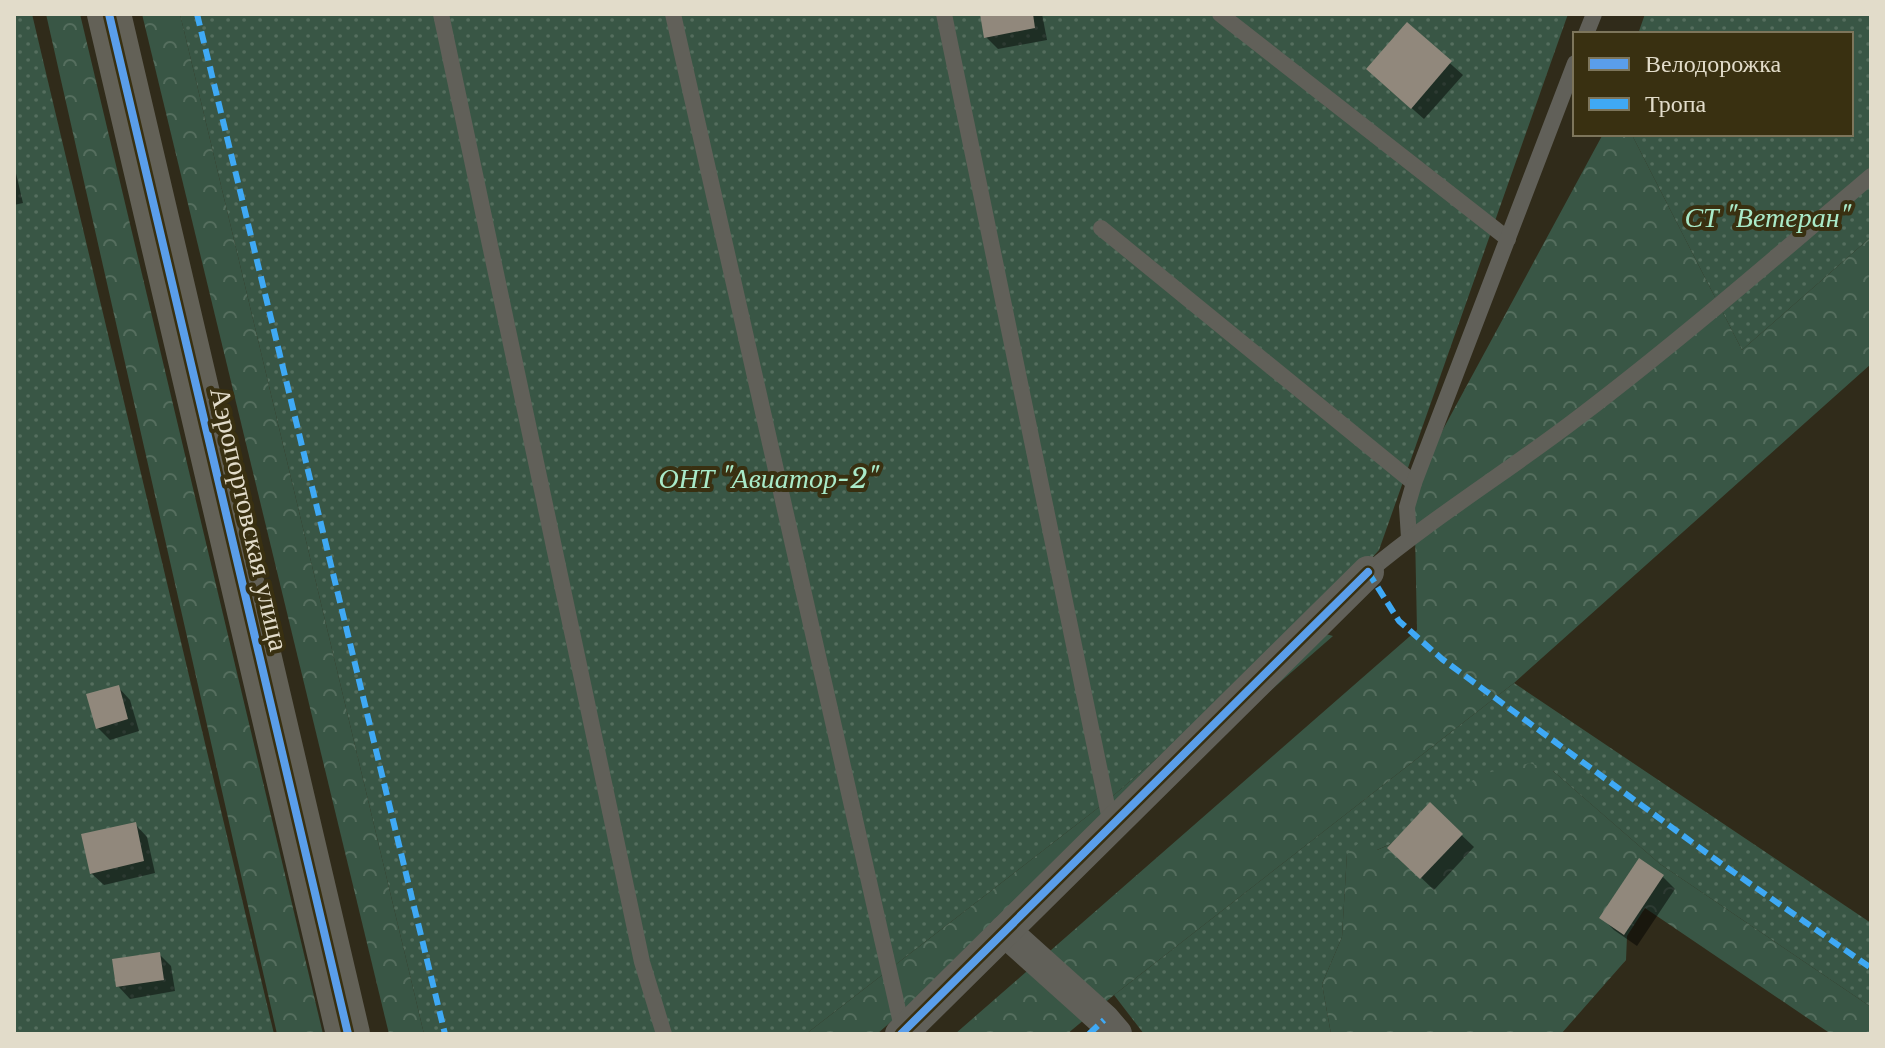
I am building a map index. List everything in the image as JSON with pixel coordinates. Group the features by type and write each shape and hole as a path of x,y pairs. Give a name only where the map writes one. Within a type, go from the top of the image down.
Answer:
{"street":[{"name":"Аэропортовская улица","path":"109,14 348,1034"},
{"path":"902,1033 1368,572"},
{"path":"1005,931 1116,1034"}],"lane":[{"path":"441,14 642,962 664,1034"},
{"path":"673,14 902,1033"},
{"path":"944,14 1111,825"},
{"path":"1220,14 1508,239"},
{"path":"1409,538 1407,507 1414,483 1573,68"},
{"path":"1368,572 1409,538 1578,418 1735,293 1871,176"},
{"path":"1101,228 1414,483"}],"green space":[{"path":"14,14 32,14 274,1034 14,1034"},
{"path":"46,14 80,14 323,1034 277,1034"},
{"path":"142,14 180,14 424,1034 389,1034"},
{"name":"ОНТ \"Авиатор-2\"","path":"180,14 1568,14 1379,550 1308,629 1107,801 806,1034 424,1034"},
{"name":"СТ \"Ветеран\"","path":"1645,14 1871,14 1871,237 1742,350 1633,137 1629,136 1853,136 1853,32 1639,32"},
{"path":"1602,136 1633,137 1742,350 1871,237 1871,364 1514,683 1067,1034 955,1034 1417,630 1414,483"},
{"path":"1308,629 1333,636 877,1034 806,1034 1107,801"},
{"path":"1514,683 1871,923 1871,1007 1660,864 1553,771 1377,850 1347,853 1342,937 1322,984 1331,1034 1144,1034 1114,995"},
{"path":"1530,763 1553,771 1660,864 1871,1007 1871,1034 1831,1034 1645,908 1627,936 1626,960 1561,1034 1331,1034 1322,984 1342,937 1347,853 1359,843 1377,850 1424,830 1478,775"}],"building":[{"path":"980,14 1033,14 1035,28 984,38"},
{"path":"1407,22 1452,61 1411,109 1366,69"},
{"path":"119,685 128,719 96,729 86,694"},
{"path":"1430,802 1463,834 1420,879 1387,848"},
{"path":"136,822 144,861 90,874 81,834"},
{"path":"1639,858 1664,875 1624,935 1599,918"},
{"path":"160,952 164,980 116,987 112,959"}],"marked path":[{"path":"197,14 445,1034"},
{"path":"1368,572 1399,621 1442,659 1719,862 1871,968"},
{"path":"1089,1034 1104,1020"}],"cycle path":[{"path":"109,14 348,1034"},
{"path":"901,1034 1368,572"}]}
